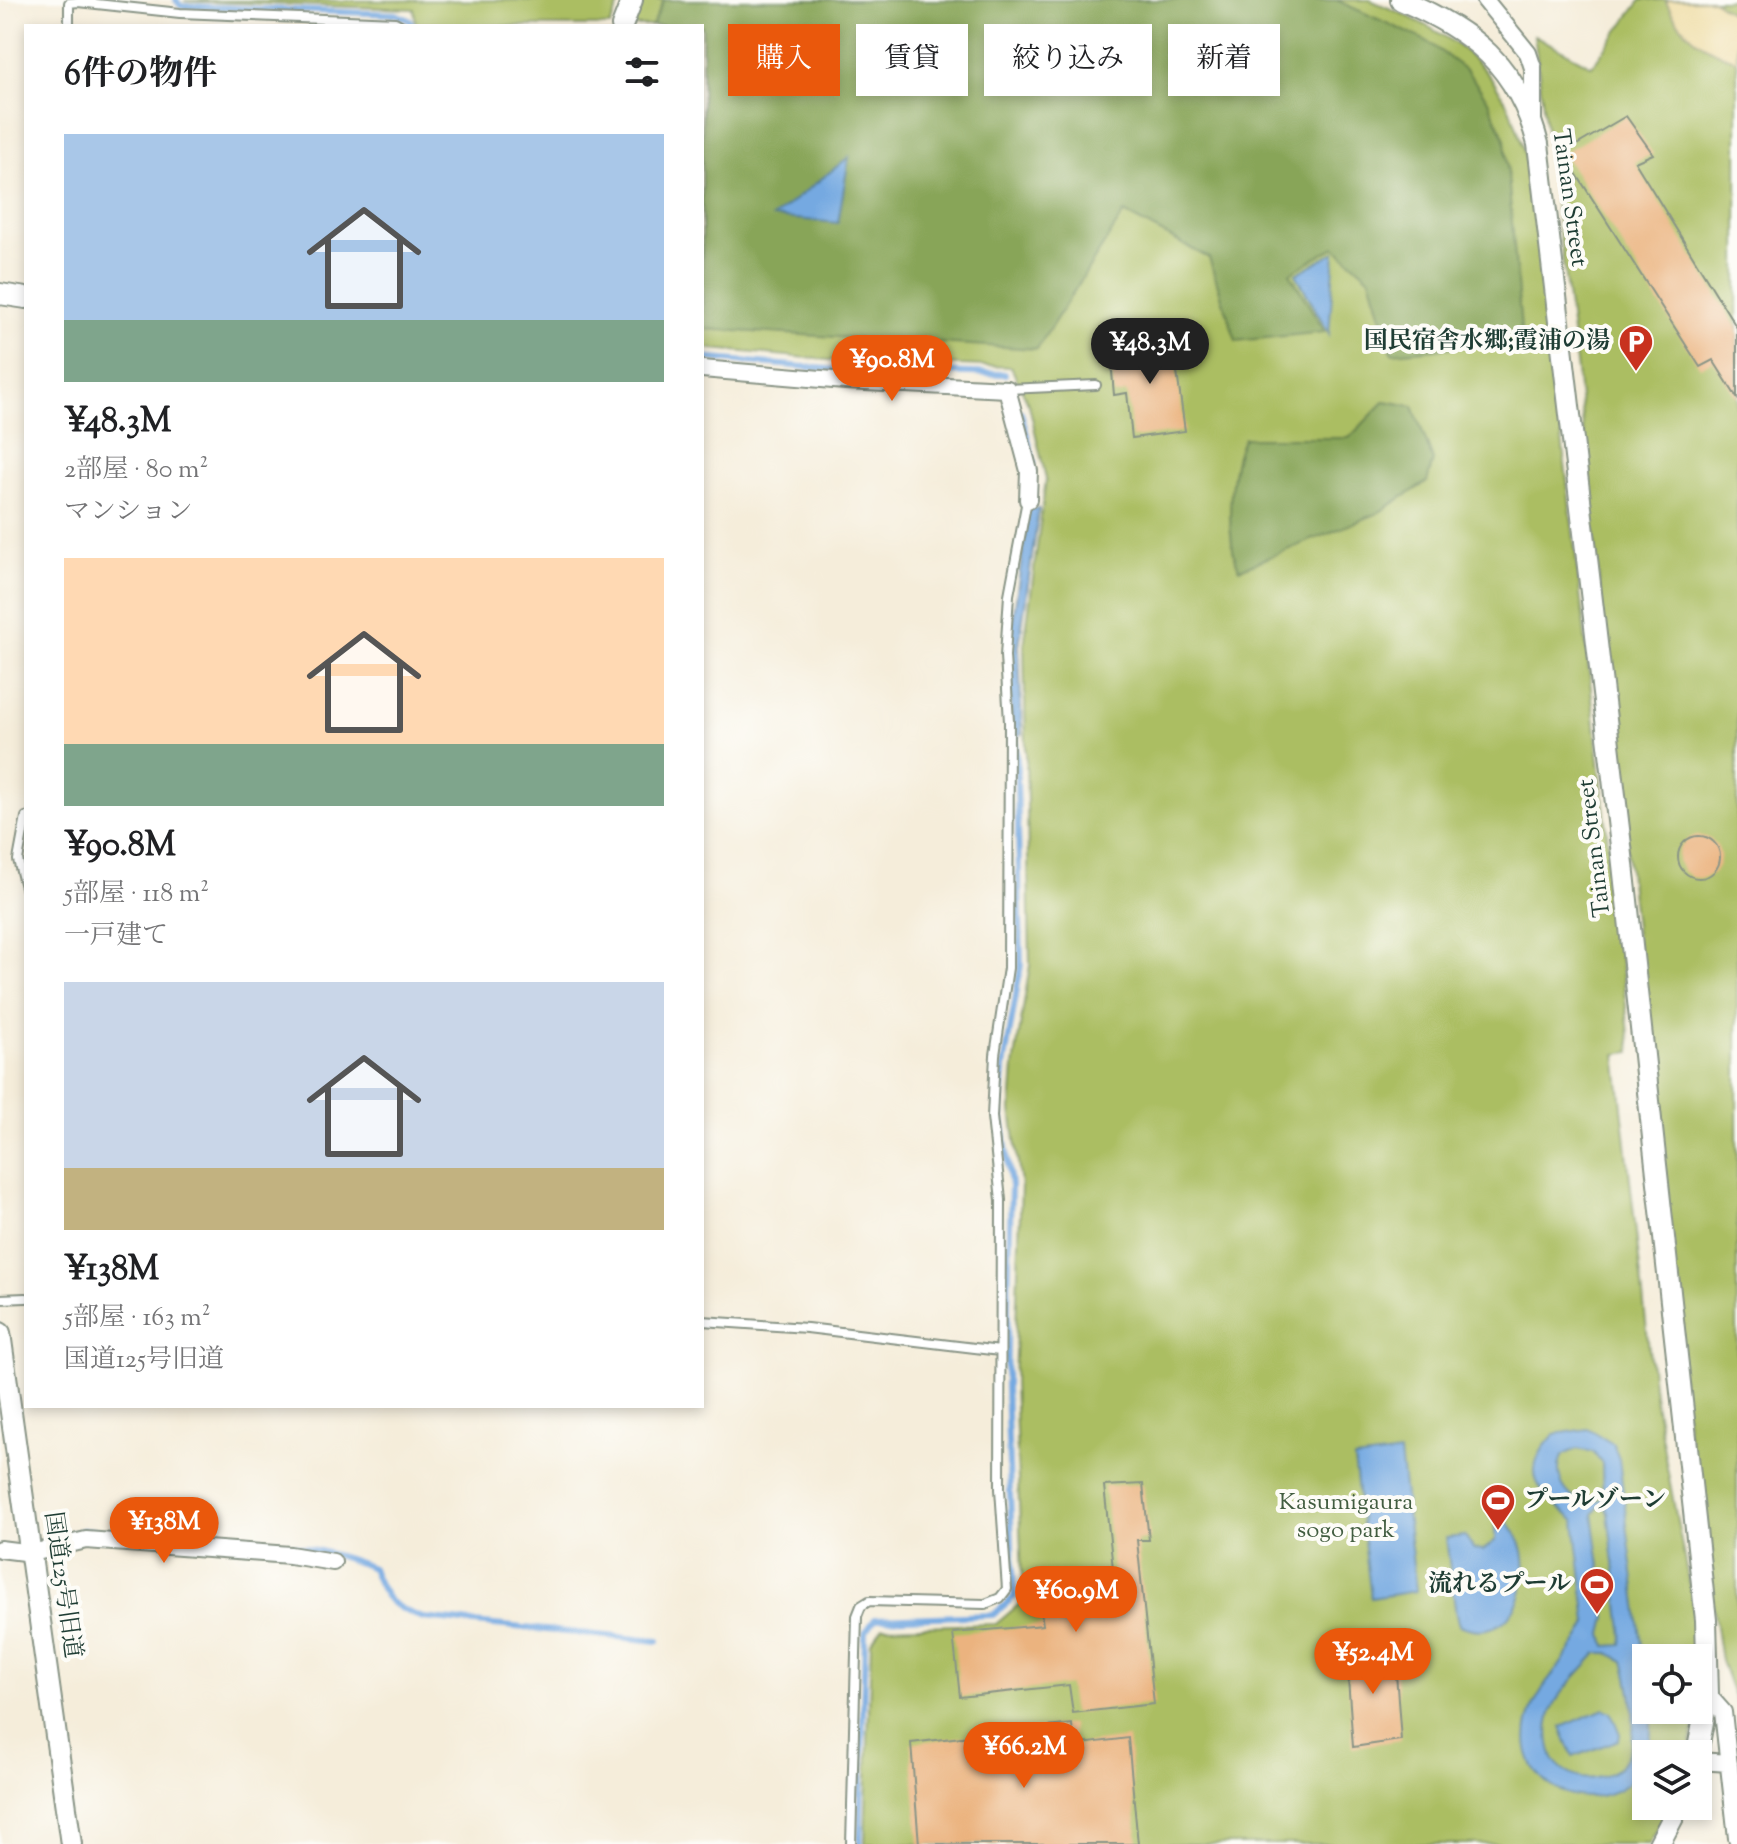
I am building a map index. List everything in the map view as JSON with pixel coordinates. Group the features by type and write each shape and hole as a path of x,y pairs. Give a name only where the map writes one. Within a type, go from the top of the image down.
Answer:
{"street":[{"path":"623,24 632,0"},
{"name":"Tainan Street","path":"1401,0 1449,21 1474,39 1509,81 1533,125 1566,370 1621,846 1707,1644"},
{"path":"1485,0 1528,53 1533,68 1533,125"},
{"path":"0,294 24,298"},
{"path":"704,369 845,381 1007,389 1029,471 1028,500"},
{"name":"国道125号旧道","path":"0,1333 71,1844"},
{"path":"0,1549 32,1553 86,1540 290,1555 333,1562"},
{"path":"1712,1700 1723,1712 1737,1838"},
{"path":"1712,1762 1729,1763"},
{"path":"1659,1844 1672,1820"}],"lane":[{"path":"69,24 69,3 78,2 180,13 398,24"},
{"path":"1007,389 1096,385"},
{"path":"851,1844 857,1616 861,1606 869,1601 985,1604 1000,1598 1007,1589 1000,1489 1001,1200 992,1117 995,1055 1008,968 1009,722 1005,656 1009,595 1028,500"},
{"path":"24,828 18,860 24,883"},
{"path":"0,1299 24,1298"},
{"path":"704,1321 807,1328 1000,1351"}],"green space":[{"path":"621,0 611,24 416,24 414,9 184,1"},
{"name":"Kasumigaura sogo park","path":"644,0 1370,0 1430,28 1465,51 1494,82 1506,102 1525,156 1537,223 1631,1052 1616,1054 1655,1403 1700,1643 1632,1644 1632,1724 1694,1724 1692,1740 1632,1740 1632,1820 1662,1820 1649,1844 865,1844 871,1642 883,1627 996,1624 1023,1601 1014,1383 1021,1185 1011,1110 1014,1066 1030,965 1024,646 1046,479 1029,405 1011,367 828,360 704,348 704,24 634,24"},
{"path":"664,0 1336,0 1427,41 1467,71 1488,100 1505,139 1522,341 1392,353 1370,278 1335,247 1290,273 1325,332 1236,341 1209,258 1124,213 1037,349 704,329 704,24 653,24"},
{"path":"1641,0 1737,0 1737,1705 1721,1661 1687,1428 1578,379 1534,35 1592,66"},
{"path":"1385,401 1413,406 1433,460 1427,482 1376,514 1240,569 1232,542 1230,504 1235,465 1244,438 1349,438"}],"sand":[{"path":"1713,0 1737,17 1737,61 1714,51 1686,32 1666,2"}],"water":[{"path":"849,157 838,223 773,217"},
{"path":"1335,252 1329,334 1296,274"},
{"path":"1029,508 1039,509 1019,646 1022,734 1012,739 1009,646"},
{"name":"流れるプール","path":"1588,1429 1613,1444 1619,1459 1642,1644 1632,1644 1632,1702 1624,1661 1608,1653 1597,1653 1557,1701 1548,1726 1549,1742 1553,1759 1562,1768 1572,1775 1589,1779 1613,1772 1624,1761 1630,1747 1633,1724 1649,1724 1648,1740 1632,1740 1632,1778 1613,1792 1587,1797 1562,1792 1541,1777 1528,1753 1528,1722 1532,1709 1587,1623 1575,1521 1543,1492 1537,1482 1536,1461 1555,1434","holes":["1577,1449 1593,1452 1602,1464 1603,1498 1584,1502 1568,1493 1559,1475 1559,1465 1563,1455","1600,1505 1605,1506 1608,1513 1622,1645 1606,1646 1603,1634 1607,1618 1593,1514"]},
{"path":"1400,1453 1416,1591 1371,1598 1354,1459"},
{"path":"1505,1518 1523,1551 1525,1567 1519,1598 1503,1622 1491,1628 1476,1630 1459,1625 1446,1538 1465,1536 1474,1549 1483,1550 1496,1540 1496,1522"},
{"path":"1604,1709 1611,1712 1620,1734 1619,1740 1573,1757 1561,1727"}],"building":[{"path":"1626,116 1653,154 1635,162 1737,328 1737,398 1713,360 1700,367 1563,153"},
{"path":"1172,335 1185,431 1132,438 1127,393 1114,395 1111,360 1124,358 1121,342"},
{"path":"1699,836 1714,842 1720,857 1714,872 1699,878 1684,872 1678,857 1684,842"},
{"path":"1143,1484 1149,1540 1137,1540 1154,1704 1073,1713 1069,1685 960,1697 953,1633 1043,1625 1041,1612 1117,1605 1104,1486"},
{"path":"1394,1647 1401,1740 1353,1747 1346,1651"},
{"path":"1072,1724 1074,1745 1128,1738 1138,1844 919,1844 911,1743"}],"waterway":[{"path":"176,0 181,6 396,14 411,21 411,24"},
{"path":"704,358 828,369 1005,374"},
{"path":"1021,412 1034,463"},
{"path":"860,1844 865,1633 875,1619 993,1615 1014,1597 1006,1386 1011,1186 1001,1110 1004,1067 1021,965 1016,733"},
{"path":"53,1540 84,1530 231,1537 303,1547 372,1568 390,1601 423,1618 658,1641"}],"place":[{"name":"国民宿舎水郷;霞浦の湯","path":"1636,373"},
{"name":"プールゾーン","path":"1498,1532"},
{"name":"流れるプール","path":"1597,1616"}]}
